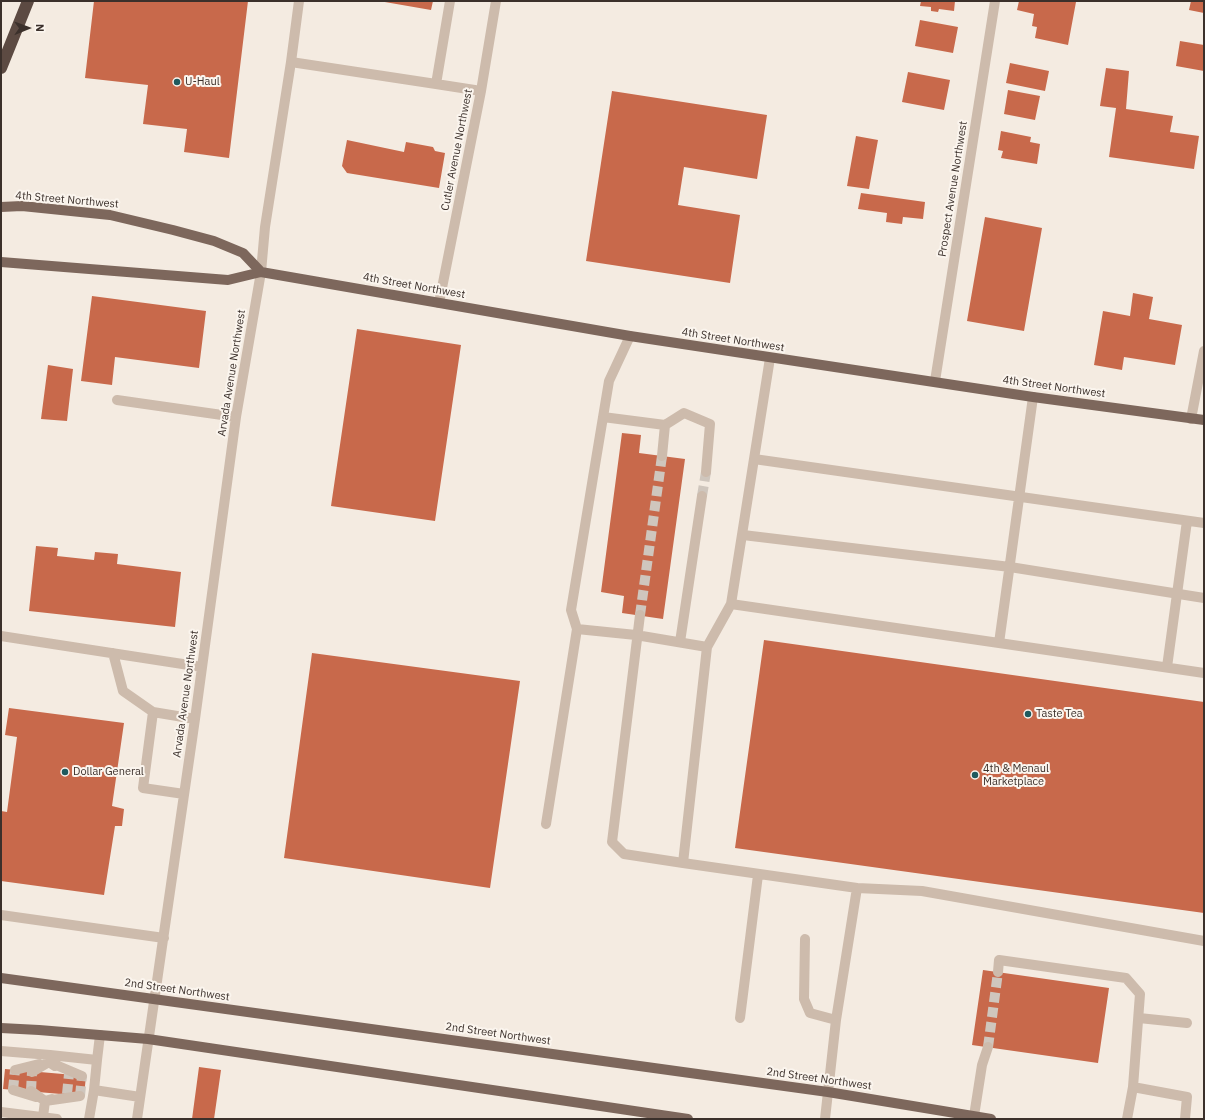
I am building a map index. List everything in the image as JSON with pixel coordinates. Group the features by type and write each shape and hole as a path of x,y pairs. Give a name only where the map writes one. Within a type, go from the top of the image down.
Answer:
{"highway":[{"path":"1,68 28,1"}],"main road":[{"name":"4th Street Northwest","path":"1,207 22,206 110,215 173,230 214,241 243,253 261,272"},
{"name":"4th Street Northwest","path":"1,262 228,280 261,272 630,336 770,358 935,381 1033,397 1204,420"},
{"name":"2nd Street Northwest","path":"1,978 828,1092 991,1119"},
{"path":"1,1028 148,1039 688,1119"}],"street":[{"name":"Arvada Avenue Northwest","path":"136,1119 164,938 236,417 261,272 266,227 299,1"},
{"path":"436,84 450,1"},
{"name":"Cutler Avenue Northwest","path":"440,303 481,91 496,1"},
{"name":"Prospect Avenue Northwest","path":"935,381 995,1"},
{"path":"291,62 481,91"},
{"path":"546,824 577,628 571,610 609,381 630,336"},
{"path":"1192,419 1204,351"},
{"path":"683,863 707,647 730,604 770,358"},
{"path":"999,644 1033,397"},
{"path":"117,400 236,417"},
{"path":"603,417 665,425 684,413 710,424 706,472"},
{"path":"662,456 665,425"},
{"path":"754,459 1204,523"},
{"path":"680,642 702,496"},
{"path":"1167,667 1187,521"},
{"path":"742,535 1010,567 1204,598"},
{"path":"730,604 1204,673"},
{"path":"640,615 636,635 612,842 624,854 758,875 856,888 922,892 1204,941"},
{"path":"577,628 636,635 707,647"},
{"path":"1,636 202,667"},
{"path":"113,653 123,691 153,712 195,719"},
{"path":"153,712 142,788 184,794"},
{"path":"740,1018 758,875"},
{"path":"825,1119 836,1020 856,888"},
{"path":"1,915 164,938"},
{"path":"805,939 804,999 810,1013 836,1020"},
{"path":"998,972 999,960 1126,978 1140,994 1133,1087 1127,1119"},
{"path":"1139,1018 1187,1024"},
{"path":"89,1119 100,1035"},
{"path":"974,1116 982,1065 988,1047"},
{"path":"1,1051 50,1058 97,1060"},
{"path":"32,1072 50,1058"},
{"path":"50,1058 69,1074"},
{"path":"15,1070 50,1058 82,1076"},
{"path":"1133,1087 1187,1097 1185,1119"},
{"path":"13,1090 45,1101 80,1096"},
{"path":"94,1090 140,1097"},
{"path":"31,1091 45,1101"},
{"path":"45,1101 67,1094"},
{"path":"43,1117 45,1101"},
{"path":"1,1112 57,1119"}],"building":[{"name":"U-Haul","path":"94,1 248,1 229,158 184,152 187,129 143,124 148,85 85,78"},
{"path":"379,1 433,1 431,10"},
{"path":"921,1 955,1 954,11 939,9 938,12 931,11 931,7 920,6"},
{"path":"1019,1 1076,2 1068,45 1035,38 1037,27 1032,26 1034,14 1017,10"},
{"path":"1191,1 1204,1 1204,13 1189,10"},
{"path":"920,20 958,27 953,53 915,46"},
{"path":"1180,41 1204,45 1204,71 1176,66"},
{"path":"1010,63 1049,71 1045,91 1006,83"},
{"path":"1106,68 1129,71 1126,109 1173,116 1170,132 1199,136 1194,169 1109,157 1116,108 1100,106"},
{"path":"908,72 950,80 944,110 902,102"},
{"path":"1008,90 1040,96 1035,120 1004,114"},
{"path":"612,91 767,115 757,179 684,167 678,205 740,215 730,283 586,261"},
{"path":"1001,131 1031,137 1030,142 1040,144 1037,164 1001,158 1003,151 998,150"},
{"path":"856,136 878,140 869,189 847,186"},
{"path":"347,140 404,152 406,142 433,147 435,151 445,153 439,188 347,173 342,166"},
{"path":"861,193 925,202 923,219 903,217 902,224 886,222 887,213 858,209"},
{"path":"985,217 1042,228 1024,331 967,321"},
{"path":"1133,293 1153,297 1149,319 1182,325 1175,365 1124,357 1122,370 1094,365 1103,311 1130,316"},
{"path":"92,296 206,311 199,368 115,357 112,385 81,381"},
{"path":"357,329 461,345 435,521 331,506"},
{"path":"48,365 73,369 67,421 41,419"},
{"path":"622,433 641,435 639,453 685,459 663,619 622,613 624,596 601,592"},
{"path":"36,546 58,548 57,556 94,560 95,552 118,554 117,564 181,572 175,627 29,611"},
{"name":"4th & Menaul Marketplace","path":"764,640 1204,702 1204,913 735,848"},
{"path":"312,653 520,681 490,888 284,858"},
{"path":"9,708 124,723 112,806 124,809 122,826 115,826 104,895 1,881 1,811 7,812 17,737 5,735"},
{"path":"983,970 1109,988 1098,1063 972,1045"},
{"path":"199,1067 221,1070 214,1119 192,1119"},
{"path":"5,1069 86,1076 84,1096 3,1089"}],"tunnel":[{"path":"640,615 662,456"},
{"path":"702,496 706,472"},
{"path":"988,1047 998,972"},
{"path":"13,1090 15,1070"},
{"path":"31,1091 32,1072"},
{"path":"67,1094 69,1074"},
{"path":"80,1096 82,1076"}],"place":[{"name":"U-Haul","path":"177,82"},
{"name":"Taste Tea","path":"1028,714"},
{"name":"Dollar General","path":"65,772"},
{"name":"4th & Menaul Marketplace","path":"975,775"}]}
